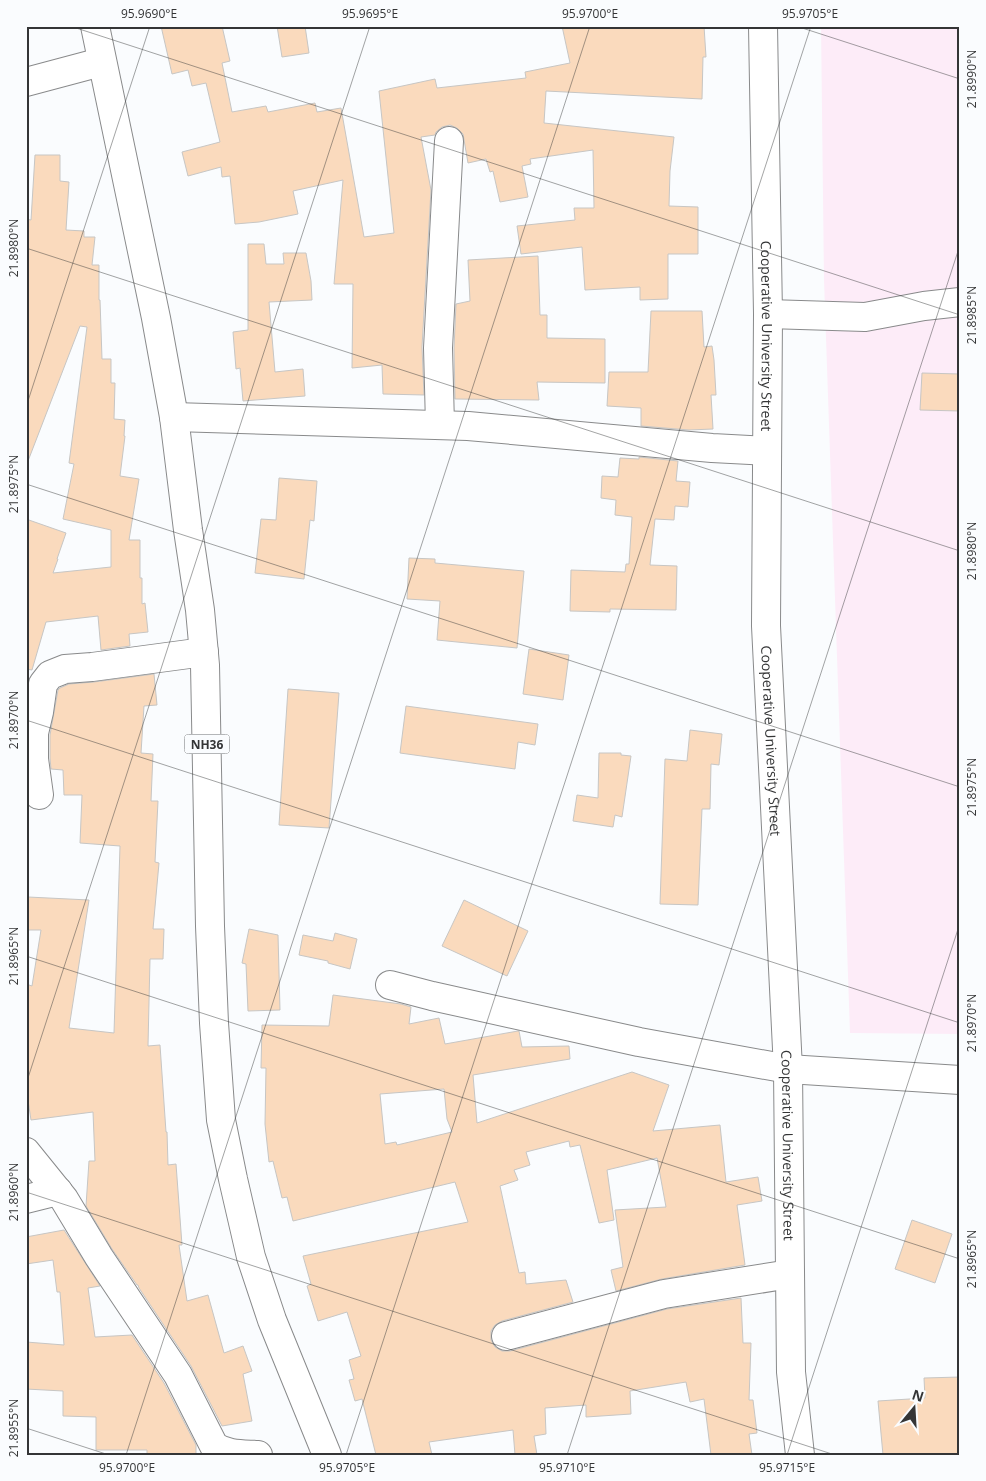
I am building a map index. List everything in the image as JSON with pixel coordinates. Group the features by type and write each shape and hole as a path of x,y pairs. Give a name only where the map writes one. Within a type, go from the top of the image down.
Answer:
{"main road":[{"name":"NH36","path":"95,26 156,318 174,417 200,610 204,652 210,926 221,1120 251,1257 272,1320 327,1455"},
{"name":"Cooperative University Street","path":"763,26 768,314 766,626 788,1069 791,1372 800,1455"},
{"path":"26,82 101,62"},
{"path":"440,425 438,348 449,141"},
{"path":"768,314 865,317 924,306 960,302"},
{"path":"174,417 468,426 767,452"},
{"path":"39,795 31,767 34,733 43,684 50,675 65,669 204,652"},
{"path":"390,985 639,1042 788,1069 960,1080"},
{"path":"26,1152 64,1199 98,1256 178,1375 214,1446 221,1451 230,1453 258,1455"},
{"path":"26,1199 58,1191"},
{"path":"506,1336 664,1294 790,1274"}],"shaded area":[{"path":"821,26 960,26 960,1034 850,1033 824,280"}],"building":[{"path":"161,26 222,26 230,61 222,63 232,112 266,106 268,112 315,103 317,112 341,108 364,237 394,233 379,91 435,79 437,88 526,78 525,72 570,63 562,26 704,26 706,57 703,57 702,99 546,91 544,123 674,137 670,171 669,206 698,207 698,254 668,254 668,299 640,300 640,287 585,290 582,247 521,254 517,226 575,220 574,208 594,208 593,150 530,159 531,164 522,166 528,197 500,202 493,171 490,172 486,159 468,163 463,134 457,128 450,125 442,127 435,135 421,137 431,190 422,347 424,395 383,394 382,365 352,368 353,284 334,284 343,180 293,191 298,214 259,222 235,224 230,176 222,177 221,167 188,176 182,152 220,142 206,83 192,86 188,70 172,74"},
{"path":"277,26 305,26 309,53 282,57"},
{"path":"35,155 60,155 60,181 69,182 66,230 84,231 84,237 95,237 92,265 99,265 102,359 111,359 111,383 115,383 114,419 125,420 120,476 139,479 129,540 140,540 142,604 145,603 148,632 129,634 130,646 101,650 98,616 46,622 32,670 26,669 26,519 66,533 53,573 111,567 111,530 63,519 74,464 69,463 87,327 80,326 28,461 26,461 26,219 31,220"},
{"path":"248,244 264,244 266,264 284,264 283,253 306,253 312,300 269,302 275,372 303,369 305,396 243,401 240,368 236,369 233,332 248,330"},
{"path":"538,256 540,315 547,315 547,338 605,339 605,383 537,382 539,400 455,399 454,348 456,304 470,301 468,260"},
{"path":"651,311 702,311 704,347 712,346 714,360 716,395 711,395 713,429 689,430 641,426 641,408 607,406 609,372 648,372"},
{"path":"922,373 960,374 960,411 920,410"},
{"path":"639,457 678,461 676,481 690,482 688,507 675,506 674,520 655,519 650,565 677,566 676,610 610,609 610,612 570,611 571,570 625,572 626,564 629,564 632,517 615,515 616,500 601,498 602,476 618,477 620,458 639,459"},
{"path":"279,478 317,481 314,521 310,520 304,579 255,573 261,519 276,520"},
{"path":"409,558 435,559 435,563 524,571 517,648 437,640 440,601 407,599"},
{"path":"529,649 569,655 563,700 523,694"},
{"path":"154,674 157,705 144,706 141,753 153,754 151,801 158,801 155,862 159,863 153,929 164,929 163,959 150,959 148,1046 160,1045 168,1165 176,1164 182,1245 179,1245 187,1301 208,1295 224,1353 243,1346 252,1371 243,1374 252,1421 222,1426 191,1366 112,1249 86,1206 89,1161 95,1161 93,1112 31,1120 26,1087 26,984 32,986 41,930 26,930 28,897 89,900 69,1028 114,1033 120,846 80,843 82,795 64,795 63,770 51,769 50,735 58,690 69,684"},
{"path":"288,689 339,693 329,828 279,825"},
{"path":"406,706 538,724 535,745 518,742 515,769 400,753"},
{"path":"690,730 722,734 719,765 711,764 710,809 702,809 698,905 660,904 665,759 687,761"},
{"path":"599,753 621,753 621,755 631,756 622,817 615,815 613,827 573,821 577,795 598,798"},
{"path":"464,900 528,931 507,976 442,946"},
{"path":"249,929 278,935 280,1010 248,1011 246,964 242,963"},
{"path":"335,933 357,939 350,969 328,963 328,961 299,955 303,935 333,941"},
{"path":"333,995 411,1007 409,1024 439,1018 445,1044 519,1031 522,1047 569,1046 570,1059 473,1075 477,1123 632,1072 669,1085 653,1131 720,1125 726,1182 758,1177 762,1201 737,1205 745,1265 662,1279 616,1291 611,1270 623,1267 615,1210 666,1207 657,1158 607,1170 614,1220 599,1223 580,1145 570,1147 569,1141 526,1152 530,1165 514,1170 518,1180 500,1186 519,1273 525,1272 526,1284 566,1280 573,1302 502,1321 495,1325 491,1331 491,1340 495,1347 502,1351 510,1351 667,1309 741,1298 743,1343 751,1343 749,1400 753,1400 757,1433 749,1434 752,1455 711,1455 704,1399 690,1402 686,1382 630,1391 631,1414 586,1417 586,1405 545,1408 546,1434 534,1436 537,1455 515,1455 513,1430 429,1442 432,1455 376,1455 362,1399 355,1401 349,1380 354,1379 349,1360 361,1356 347,1312 318,1321 307,1286 311,1284 303,1256 468,1222 455,1182 293,1221 287,1197 282,1198 273,1161 269,1162 265,1124 266,1068 261,1068 262,1025 329,1026","holes":["444,1089 447,1119 452,1132 397,1145 396,1142 385,1144 380,1094"]},
{"path":"912,1220 952,1234 935,1283 895,1269"},
{"path":"64,1230 100,1286 88,1288 95,1337 132,1335 164,1383 196,1445 196,1455 147,1455 147,1450 96,1450 96,1417 63,1416 63,1391 26,1389 26,1342 64,1345 60,1292 57,1292 53,1260 26,1264 26,1237"},
{"path":"960,1377 960,1455 883,1455 878,1401 925,1398 924,1378"}]}
